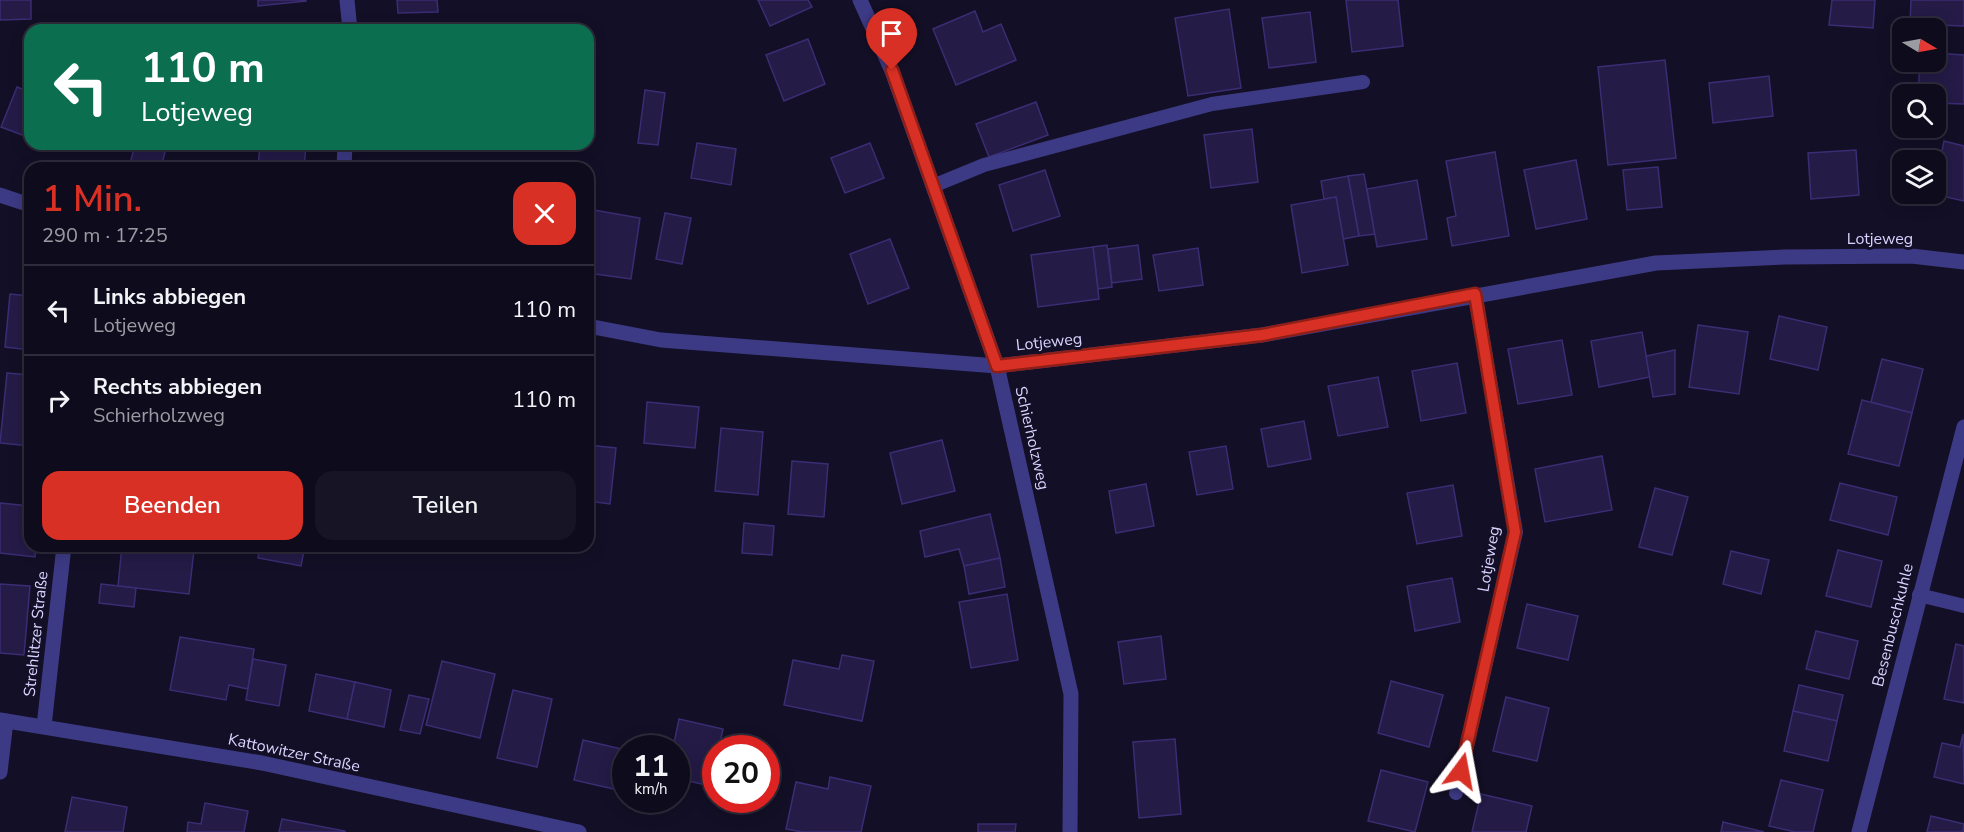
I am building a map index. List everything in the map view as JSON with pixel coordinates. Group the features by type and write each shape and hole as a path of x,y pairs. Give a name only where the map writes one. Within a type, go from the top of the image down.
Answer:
{"street":[{"path":"347,0 349,24"},
{"name":"Schierholzweg","path":"860,0 892,70 997,366 1071,694 1070,832"},
{"path":"0,195 24,203"},
{"name":"Lotjeweg","path":"594,327 661,340 997,366 1262,335 1475,294 1656,263 1785,257 1911,256 1964,262"},
{"name":"Besenbuschkuhle","path":"1859,832 1964,427"},
{"name":"Strehlitzer Straße","path":"44,726 63,552"},
{"path":"0,772 3,721"},
{"name":"Kattowitzer Straße","path":"3,721 262,763 579,832"}],"lane":[{"path":"933,186 1014,156 1212,104 1363,82"},
{"name":"Lotjeweg","path":"1456,793 1515,532 1475,294"},
{"path":"1919,595 1964,606"}],"building":[{"path":"0,0 31,0 31,19 0,20"},
{"path":"258,0 306,0 306,1 258,6"},
{"path":"397,0 437,0 438,12 398,13"},
{"path":"758,0 808,0 812,7 770,26"},
{"path":"1346,0 1398,0 1403,46 1352,52"},
{"path":"1832,0 1875,0 1873,28 1829,25"},
{"path":"1911,0 1964,0 1964,26 1946,25 1946,18 1910,18"},
{"path":"1229,9 1241,88 1188,96 1175,18"},
{"path":"975,11 983,32 1001,24 1016,60 956,85 933,29"},
{"path":"1310,12 1316,62 1269,68 1262,18"},
{"path":"808,39 825,84 784,101 766,55"},
{"path":"1946,54 1964,55 1964,104 1946,103 1946,84 1919,84 1919,72 1946,72"},
{"path":"1665,60 1676,158 1608,165 1598,67"},
{"path":"1769,76 1773,116 1713,123 1709,83"},
{"path":"17,87 24,90 24,136 1,127"},
{"path":"645,90 665,93 658,145 638,143"},
{"path":"1036,102 1048,135 989,157 976,124"},
{"path":"1252,129 1258,182 1211,188 1204,135"},
{"path":"1944,141 1964,146 1964,201 1946,197 1946,150 1942,150"},
{"path":"697,143 736,149 731,185 691,178"},
{"path":"870,143 884,178 845,193 831,158"},
{"path":"134,150 166,150 162,162 130,162"},
{"path":"260,150 306,150 304,162 258,162"},
{"path":"1856,150 1859,195 1811,199 1808,153"},
{"path":"1495,152 1509,236 1452,246 1447,218 1456,216 1446,161"},
{"path":"1576,160 1587,219 1536,229 1524,170"},
{"path":"1658,167 1662,207 1627,210 1623,170"},
{"path":"1045,170 1060,216 1013,231 999,185"},
{"path":"1364,174 1375,234 1359,236 1348,176"},
{"path":"1348,176 1359,236 1343,239 1336,197 1324,199 1321,181"},
{"path":"1417,180 1427,239 1377,247 1367,189"},
{"path":"1336,197 1348,265 1302,273 1291,205"},
{"path":"594,210 640,218 631,279 594,274"},
{"path":"665,213 691,218 682,264 656,259"},
{"path":"890,239 909,288 868,304 850,254"},
{"path":"1107,245 1112,287 1098,289 1093,247"},
{"path":"1138,245 1142,279 1112,283 1108,249"},
{"path":"1093,247 1099,299 1038,307 1031,255"},
{"path":"1198,248 1203,285 1159,291 1153,255"},
{"path":"10,294 24,295 24,349 5,347"},
{"path":"1779,316 1827,327 1818,370 1770,359"},
{"path":"1698,325 1748,332 1739,394 1689,387"},
{"path":"1642,332 1650,377 1599,387 1591,341"},
{"path":"1562,340 1572,395 1518,404 1508,349"},
{"path":"1675,350 1675,394 1653,397 1646,356"},
{"path":"1882,359 1923,369 1912,413 1871,402"},
{"path":"1457,363 1466,413 1421,421 1412,371"},
{"path":"7,373 24,374 24,445 0,443"},
{"path":"1378,377 1388,427 1338,436 1328,386"},
{"path":"1862,400 1912,413 1899,466 1848,454"},
{"path":"647,402 699,407 695,448 644,443"},
{"path":"1304,421 1311,459 1268,467 1261,429"},
{"path":"721,428 763,432 758,495 715,491"},
{"path":"942,440 955,491 902,504 890,453"},
{"path":"594,446 616,448 610,504 594,502"},
{"path":"1226,446 1233,489 1197,495 1189,452"},
{"path":"1602,456 1612,510 1545,522 1535,469"},
{"path":"792,461 828,464 824,517 788,514"},
{"path":"1840,483 1897,497 1888,535 1830,520"},
{"path":"1146,484 1154,526 1116,533 1109,491"},
{"path":"1453,485 1462,536 1417,544 1407,493"},
{"path":"1655,488 1688,497 1672,555 1639,547"},
{"path":"0,503 24,505 24,552 35,552 35,557 0,553"},
{"path":"990,514 1000,558 964,566 959,549 925,557 920,531"},
{"path":"744,523 774,526 772,555 742,553"},
{"path":"1838,550 1882,561 1871,607 1826,596"},
{"path":"1731,551 1769,560 1761,594 1723,584"},
{"path":"121,552 194,552 189,594 118,586"},
{"path":"259,552 304,552 301,566 258,558"},
{"path":"1000,558 1005,587 969,594 964,566"},
{"path":"1452,578 1460,622 1415,631 1407,586"},
{"path":"0,584 30,586 24,655 0,653"},
{"path":"101,584 136,588 134,607 99,603"},
{"path":"1007,594 1018,660 971,668 959,602"},
{"path":"1527,604 1578,616 1568,660 1517,648"},
{"path":"1816,631 1858,641 1849,679 1806,669"},
{"path":"1161,636 1166,679 1124,684 1118,642"},
{"path":"180,637 254,649 248,689 229,685 226,700 170,690"},
{"path":"1956,644 1964,646 1964,703 1944,699"},
{"path":"842,655 874,661 862,721 784,705 793,660 839,669"},
{"path":"253,659 286,665 279,706 246,700"},
{"path":"442,661 495,674 480,738 426,725"},
{"path":"316,674 355,682 347,719 309,711"},
{"path":"1391,681 1443,695 1429,747 1378,733"},
{"path":"355,682 391,690 384,727 347,719"},
{"path":"1799,685 1843,695 1837,721 1793,711"},
{"path":"513,690 552,699 537,767 497,758"},
{"path":"409,695 429,699 420,734 400,730"},
{"path":"1506,697 1549,708 1537,761 1493,751"},
{"path":"1793,711 1837,721 1828,761 1784,751"},
{"path":"679,719 723,729 722,735 702,735 702,784 690,781 690,735 676,735"},
{"path":"1963,734 1964,784 1934,777 1942,743 1960,747"},
{"path":"1175,739 1181,814 1139,818 1133,742"},
{"path":"583,740 612,747 612,789 574,780"},
{"path":"1381,770 1428,782 1415,832 1368,821"},
{"path":"830,777 871,786 861,832 802,832 786,829 796,782 828,789"},
{"path":"1781,780 1823,790 1813,832 1795,832 1769,826"},
{"path":"1481,794 1532,806 1526,832 1472,832"},
{"path":"72,797 127,807 123,832 65,832"},
{"path":"205,803 248,811 244,832 187,832 188,822 201,824"},
{"path":"1931,816 1964,824 1963,832 1927,832"},
{"path":"282,819 345,831 345,832 279,832"},
{"path":"1723,822 1764,832 1721,832"},
{"path":"978,824 1016,824 1015,832 978,832"}],"route":[{"path":"892,70 997,366 1262,335 1475,294 1515,532 1461,771"}]}
